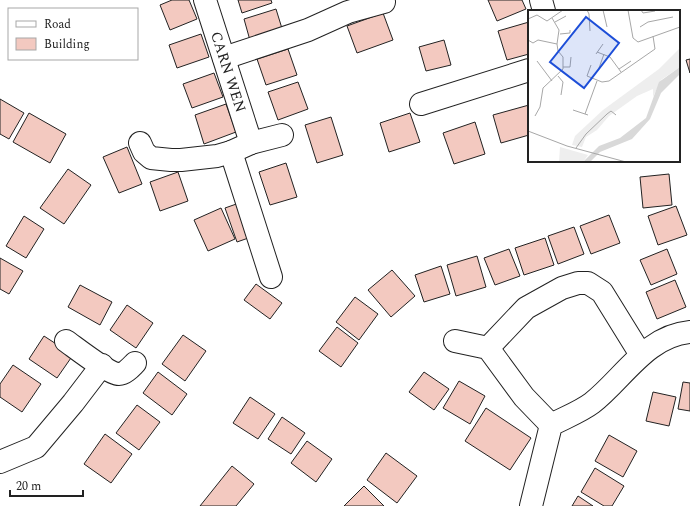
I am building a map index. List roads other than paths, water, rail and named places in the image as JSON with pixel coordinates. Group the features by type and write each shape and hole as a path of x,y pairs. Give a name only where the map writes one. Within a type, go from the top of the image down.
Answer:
{"street":[{"name":"CARN WEN","path":"205,0 251,143"},
{"path":"541,0 544,10"},
{"path":"224,58 308,30 359,8 384,2"},
{"path":"421,104 528,70"},
{"path":"140,143 144,152 151,158 181,160 224,154 251,143 282,135"},
{"path":"224,154 271,277"},
{"path":"488,348 526,308 562,288 578,283 588,283 602,292 641,356"},
{"path":"531,506 551,425 591,404 641,356 663,340 690,332"},
{"path":"66,341 111,372 120,374 127,371 135,363"},
{"path":"455,341 488,348 524,397 551,425"},
{"path":"0,462 36,447 73,403 102,365"}]}
